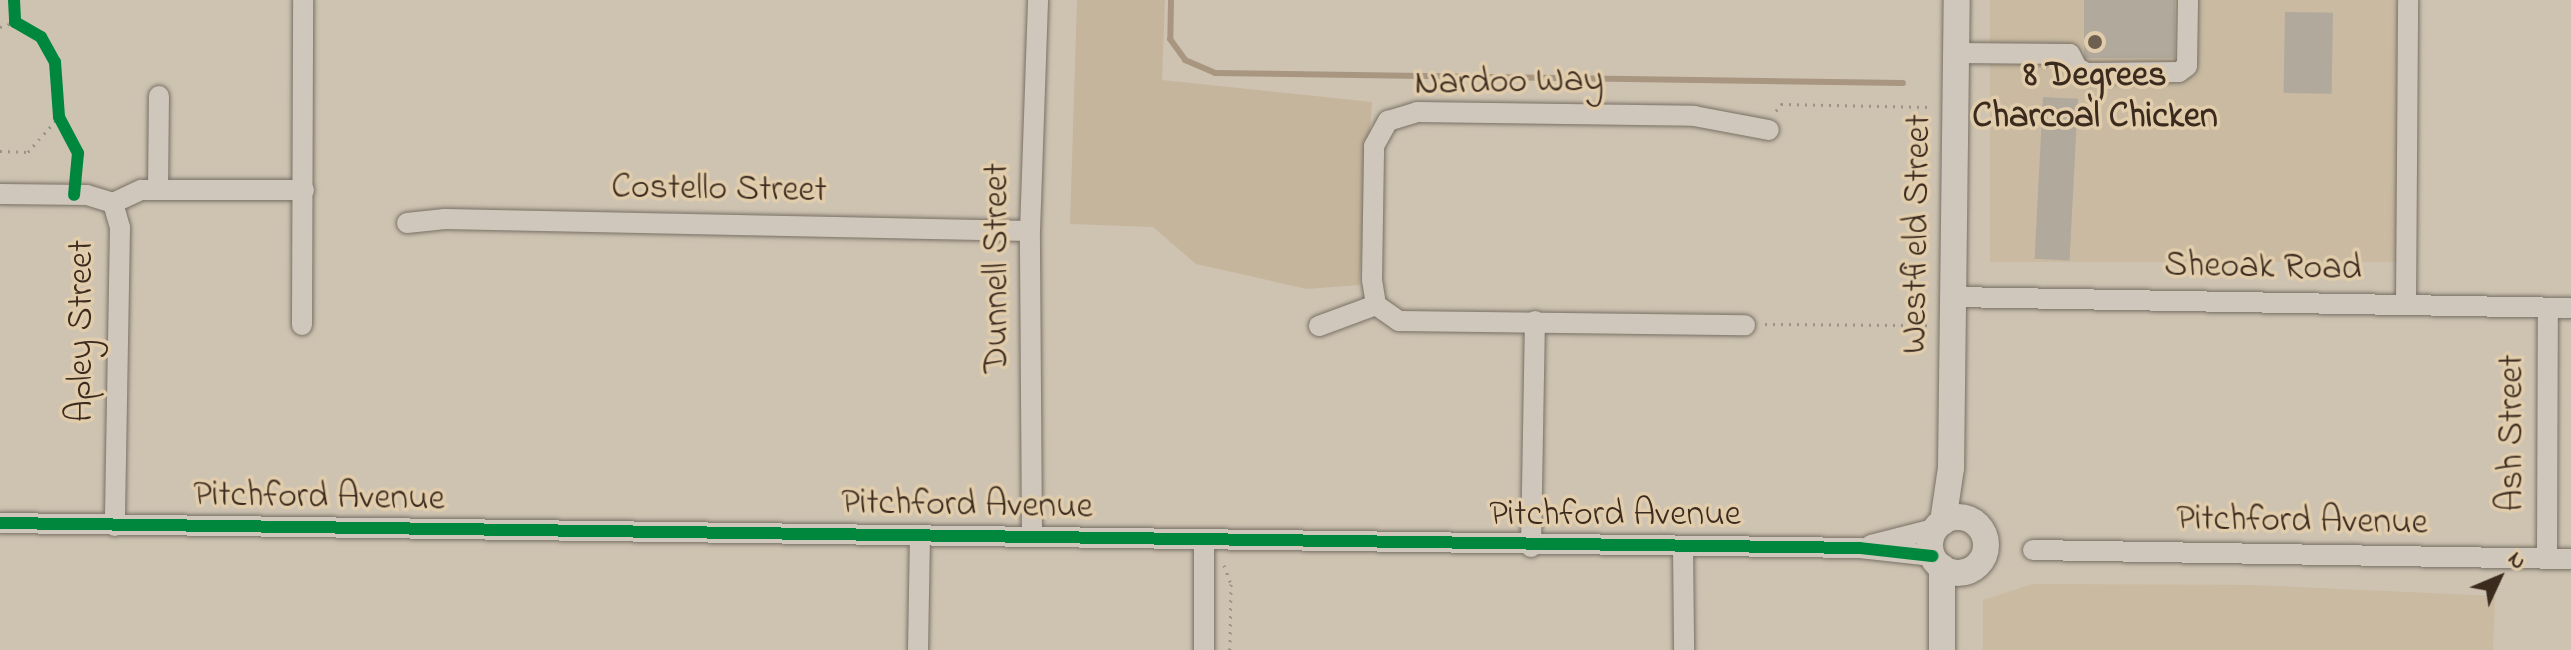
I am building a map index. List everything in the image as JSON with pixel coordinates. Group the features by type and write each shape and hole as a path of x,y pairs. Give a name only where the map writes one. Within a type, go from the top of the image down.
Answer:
{"main road":[{"name":"Westfield Street","path":"1940,525 1951,468 1957,0"},
{"name":"Westfield Street","path":"1951,468 1974,523"},
{"path":"1947,565 1981,561 1986,545 1974,523 1958,518 1940,525 1958,650"},
{"path":"1942,650 1947,565"}],"street":[{"path":"302,325 303,0"},
{"name":"Dunnell Street","path":"1032,537 1030,231 1038,0"},
{"path":"1956,53 2070,54 2077,68 2087,73 2179,72 2187,66 2188,0"},
{"path":"2406,304 2408,0"},
{"path":"158,190 159,96"},
{"name":"Nardoo Way","path":"1376,305 1374,146 1388,121 1417,112 1694,116 1769,130"},
{"path":"113,203 141,190 304,190"},
{"name":"Apley Street","path":"0,194 87,195 113,203 120,228 115,526"},
{"name":"Costello Street","path":"407,223 445,219 1030,231"},
{"name":"Sheoak Road","path":"1953,297 2571,308"},
{"path":"1319,326 1376,305 1399,321 1745,325"},
{"name":"Ash Street","path":"2547,558 2548,308"},
{"path":"1531,547 1535,321"},
{"name":"Pitchford Avenue","path":"0,523 920,535 1531,547 1860,548 1947,565"},
{"name":"Pitchford Avenue","path":"1860,548 1940,525"},
{"path":"918,650 920,535"},
{"path":"1204,541 1204,650"},
{"path":"1683,546 1684,650"},
{"name":"Pitchford Avenue","path":"2033,550 2571,559"}],"path":[{"path":"0,27 14,16 28,30"},
{"path":"1777,107 1932,107"},
{"path":"0,151 28,152 61,117"},
{"path":"1745,325 1928,325"},
{"path":"1204,563 1222,564 1229,572 1230,650"}],"shaded area":[{"path":"1077,0 1165,0 1162,80 1372,102 1359,285 1307,289 1196,264 1153,227 1070,224"},
{"path":"1990,0 2397,0 2397,262 1990,262"},
{"path":"2032,584 2253,585 2495,596 2493,650 1983,650 1983,600"}],"building":[{"path":"2084,0 2175,0 2175,58 2084,58"},
{"path":"2285,12 2333,13 2332,94 2284,93"},
{"path":"2043,97 2078,99 2069,261 2035,259"}],"waterway":[{"path":"1171,0 1170,39 1185,60 1215,73 1903,83"}],"cycle path":[{"path":"14,0 15,22 41,37 55,62 59,117 78,153 74,195"},
{"path":"0,523 1860,548 1933,556"}],"place":[{"name":"8 Degrees Charcoal Chicken","path":"2095,42"}]}
